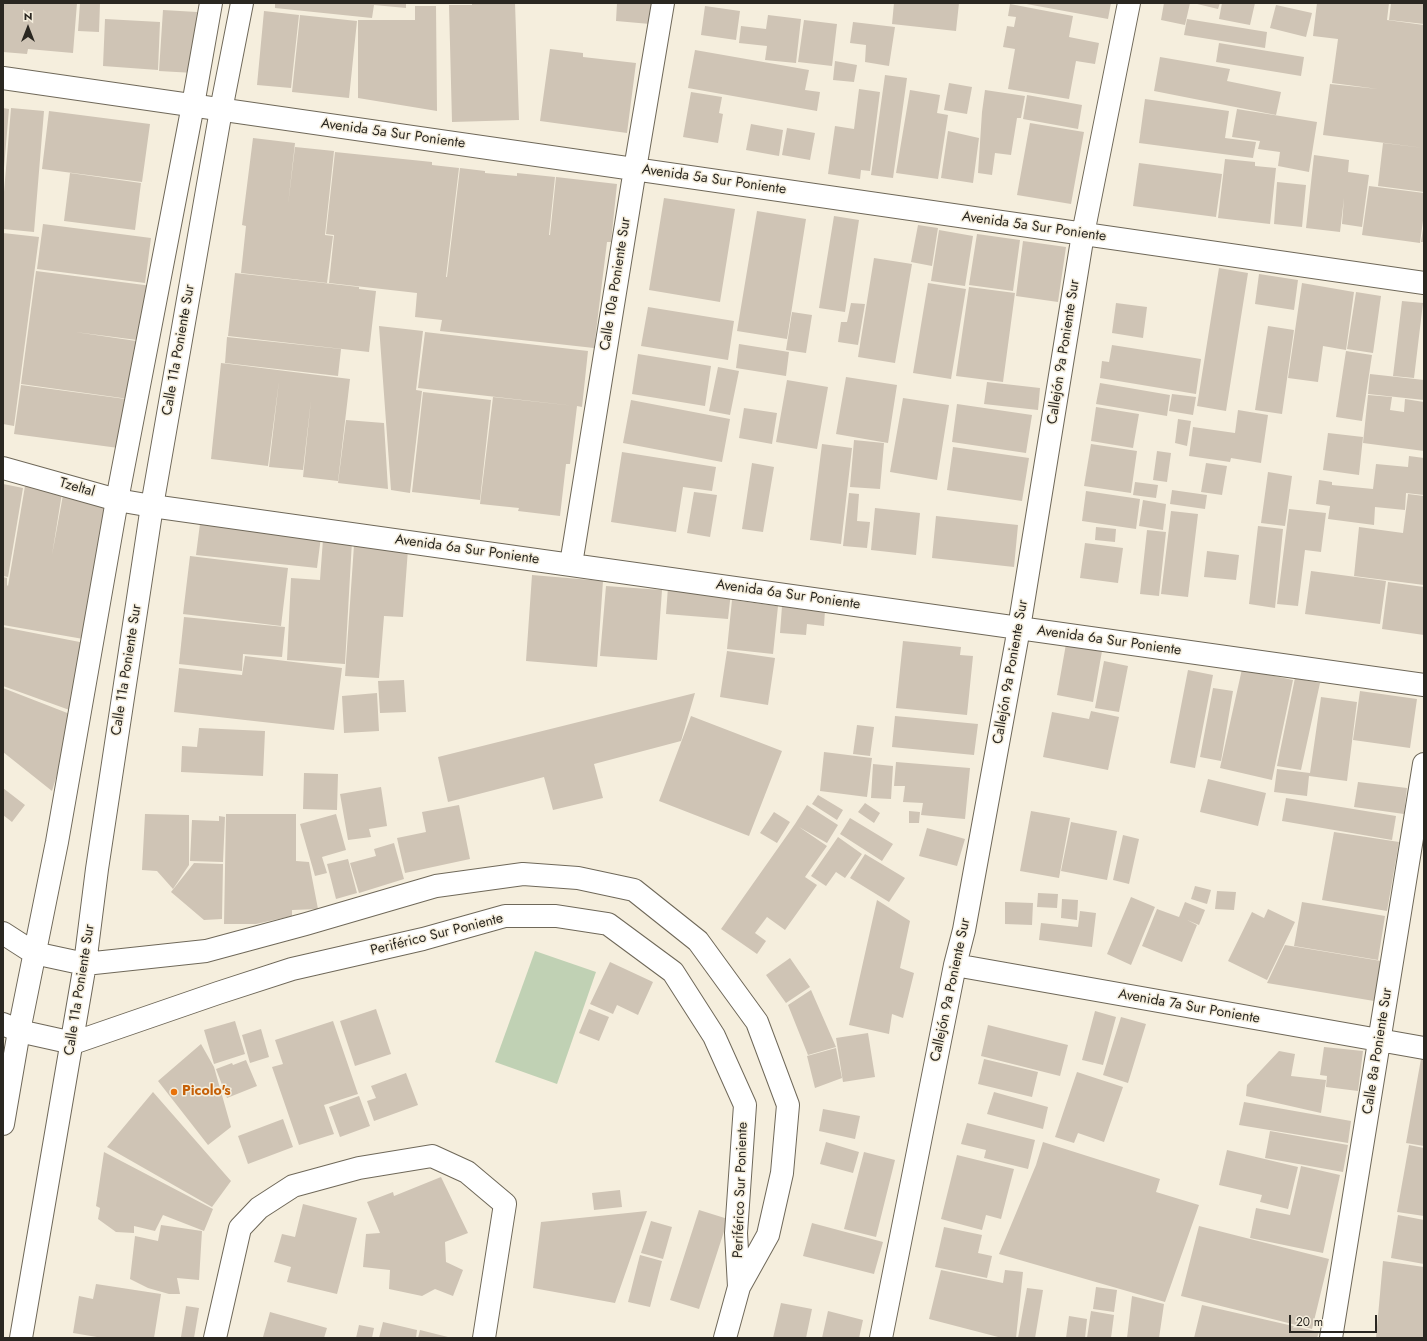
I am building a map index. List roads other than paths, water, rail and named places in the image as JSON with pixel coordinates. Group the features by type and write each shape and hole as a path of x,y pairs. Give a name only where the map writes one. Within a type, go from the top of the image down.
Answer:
{"street":[{"path":"3,1124 11,1028 34,953 57,842 117,500 193,105 211,3"},
{"name":"Calle 11a Poniente Sur","path":"21,1338 73,1043 97,869 152,506 221,110 242,3"},
{"name":"Calle 10a Poniente Sur","path":"571,564 663,3"},
{"name":"Callejón 9a Poniente Sur","path":"881,1338 955,965 964,930 1019,628 1083,234 1129,3"},
{"name":"Avenida 5a Sur Poniente","path":"3,78 1424,283"},
{"name":"Tzeltal","path":"3,468 117,500 152,506"},
{"name":"Avenida 6a Sur Poniente","path":"152,506 1424,685"},
{"name":"Calle 8a Poniente Sur","path":"1331,1338 1424,764"},
{"name":"Periférico Sur Poniente","path":"34,953 85,964 206,951 306,924 436,886 524,874 578,878 634,890 698,941 757,1022 788,1105 782,1173 768,1235 739,1286"},
{"name":"Periférico Sur Poniente","path":"73,1043 292,969 423,939 505,916 556,916 608,924 673,972 714,1036 745,1105 736,1232 739,1286"},
{"path":"3,933 34,953"},
{"name":"Avenida 7a Sur Poniente","path":"955,965 1424,1048"},
{"path":"11,1028 73,1043"},
{"path":"215,1338 240,1228 259,1208 293,1186 359,1168 432,1156 467,1172 505,1204 484,1338"},
{"path":"725,1338 739,1286"}],"place":[{"name":"Picolo's","path":"174,1092"}]}
